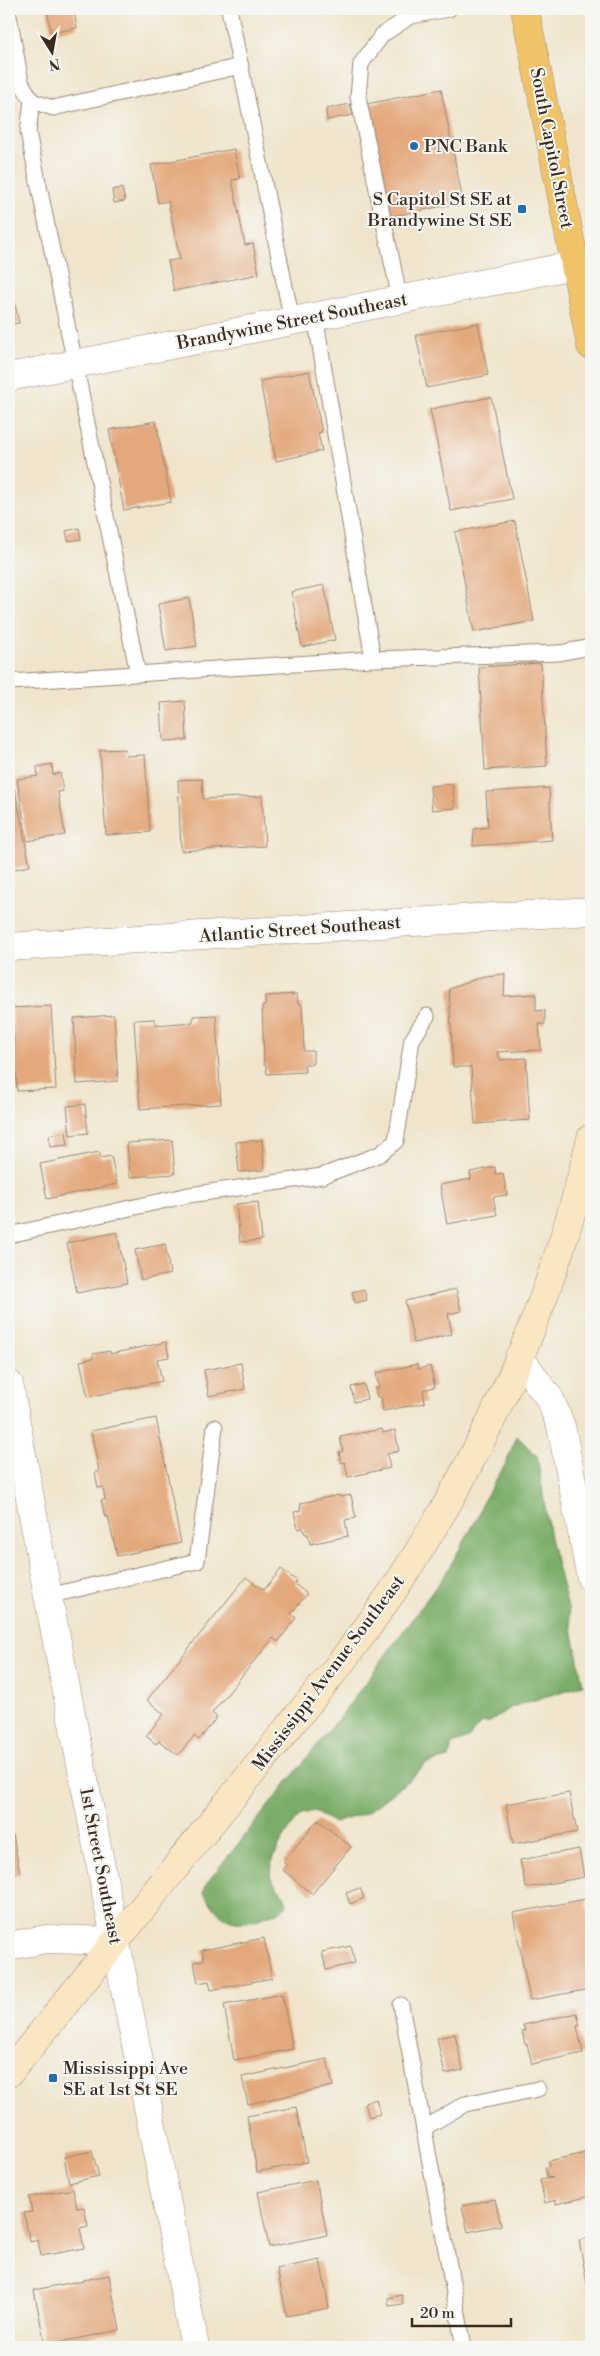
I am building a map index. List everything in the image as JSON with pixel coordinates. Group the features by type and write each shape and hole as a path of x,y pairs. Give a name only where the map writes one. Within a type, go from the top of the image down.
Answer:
{"main road":[{"name":"South Capitol Street","path":"525,9 590,338"},
{"name":"Mississippi Avenue Southeast","path":"9,2073 363,1634 420,1550 457,1484 519,1357 553,1272 591,1138"}],"street":[{"name":"Brandywine Street Southeast","path":"9,377 575,265"},
{"name":"Atlantic Street Southeast","path":"9,947 591,911"},
{"path":"519,1357 550,1399 561,1426 591,1578"},
{"name":"1st Street Southeast","path":"10,1401 195,2347"},
{"path":"9,1946 46,1939 116,1941"}],"lane":[{"path":"230,9 241,66 304,319 373,659"},
{"path":"400,300 358,96 361,64 382,34 411,16 449,9"},
{"path":"9,16 21,82 32,101 28,132 138,674"},
{"path":"32,101 53,108 241,66"},
{"path":"9,682 373,659 559,653 591,648"},
{"path":"9,1235 189,1195 322,1176 380,1154 396,1141 412,1040 427,1016"},
{"path":"48,1596 197,1562 215,1427"},
{"path":"401,2006 464,2347"},
{"path":"424,2128 465,2104 538,2089"}],"green space":[{"path":"517,1436 537,1456 550,1538 568,1608 583,1685 512,1707 490,1722 481,1723 468,1738 452,1744 449,1758 425,1764 414,1776 368,1812 335,1823 314,1811 302,1814 292,1826 275,1854 270,1872 273,1882 285,1897 287,1905 274,1914 259,1919 240,1922 226,1919 220,1915 204,1893 206,1884 343,1713 446,1573 479,1515 482,1503 505,1465"}],"building":[{"path":"47,9 83,10 74,12 77,28 51,33"},
{"path":"441,89 463,202 384,218 362,105"},
{"path":"350,104 353,115 327,120 326,109"},
{"path":"234,149 240,179 232,180 245,245 253,244 259,274 174,291 168,261 180,259 168,201 158,203 151,165"},
{"path":"122,188 125,201 114,203 112,190"},
{"path":"9,276 19,323 9,325"},
{"path":"478,323 488,375 427,388 416,335"},
{"path":"309,371 322,432 318,433 322,451 276,461 260,381"},
{"path":"491,397 512,499 451,511 430,409"},
{"path":"156,421 171,502 124,510 109,430"},
{"path":"515,521 534,621 474,632 455,532"},
{"path":"79,528 81,539 68,541 66,531"},
{"path":"324,585 335,640 302,647 291,592"},
{"path":"189,598 197,646 166,651 158,604"},
{"path":"541,663 547,766 485,770 479,667"},
{"path":"185,701 187,740 163,741 161,703"},
{"path":"125,749 126,756 145,755 150,832 106,835 100,750"},
{"path":"52,764 53,775 60,773 63,791 58,792 65,835 27,841 17,779 38,776 37,767"},
{"path":"202,779 203,799 262,796 265,846 181,851 178,780"},
{"path":"452,784 455,808 432,810 430,786"},
{"path":"549,788 552,840 473,846 474,829 488,827 486,792"},
{"path":"15,790 30,866 9,870 9,791"},
{"path":"505,974 504,996 536,994 536,1011 545,1010 545,1024 539,1024 541,1050 497,1052 500,1060 526,1058 530,1120 475,1124 471,1067 453,1067 449,989 484,976"},
{"path":"297,994 298,1004 302,1004 304,1051 313,1051 313,1064 304,1064 305,1072 267,1074 266,1065 264,1065 262,1006 265,1006 265,996"},
{"path":"51,1006 56,1089 17,1091 12,1008"},
{"path":"114,1015 118,1081 77,1084 74,1018"},
{"path":"216,1015 221,1104 140,1109 134,1020 155,1019 156,1025 193,1022 193,1016"},
{"path":"85,1104 88,1133 70,1135 67,1106"},
{"path":"66,1132 68,1145 50,1147 49,1135"},
{"path":"172,1140 175,1174 130,1177 127,1143"},
{"path":"262,1140 264,1170 239,1172 236,1142"},
{"path":"99,1152 101,1158 111,1156 117,1184 47,1199 40,1164"},
{"path":"495,1167 496,1174 503,1173 507,1195 493,1197 497,1215 447,1224 440,1185 471,1179 470,1172"},
{"path":"258,1202 262,1240 240,1242 236,1204"},
{"path":"117,1232 127,1283 77,1293 67,1243"},
{"path":"165,1244 170,1274 141,1280 135,1250"},
{"path":"364,1289 367,1300 355,1303 352,1292"},
{"path":"456,1289 461,1311 448,1314 452,1334 414,1343 405,1301"},
{"path":"166,1342 169,1357 157,1359 162,1381 88,1397 80,1361 93,1358 93,1354 110,1351 110,1354"},
{"path":"241,1363 245,1389 209,1396 204,1370"},
{"path":"417,1364 418,1369 430,1366 435,1387 423,1390 425,1403 383,1411 381,1397 377,1397 375,1388 379,1388 376,1373"},
{"path":"364,1384 367,1399 354,1402 351,1387"},
{"path":"156,1418 181,1543 117,1556 108,1516 105,1517 101,1500 105,1500 103,1487 98,1488 95,1472 99,1471 91,1431"},
{"path":"382,1429 383,1433 395,1430 399,1451 387,1454 390,1468 348,1477 345,1462 341,1463 339,1452 343,1451 340,1437"},
{"path":"339,1495 340,1497 351,1495 356,1518 345,1520 348,1536 310,1544 308,1534 305,1534 303,1528 298,1529 294,1512 300,1511 301,1503"},
{"path":"281,1569 297,1581 295,1584 307,1594 291,1614 296,1618 278,1642 273,1638 212,1713 217,1717 199,1740 194,1736 178,1755 159,1741 156,1744 146,1736 164,1714 147,1700 246,1577 264,1590"},
{"path":"569,1793 577,1832 513,1844 506,1804"},
{"path":"318,1820 351,1847 312,1894 283,1870 287,1865 283,1862"},
{"path":"9,1835 13,1835 20,1873 9,1875"},
{"path":"579,1849 584,1877 526,1888 520,1860"},
{"path":"360,1888 364,1898 350,1904 346,1893"},
{"path":"586,1899 591,1926 591,1989 530,2000 513,1913"},
{"path":"264,1938 272,1978 211,1990 209,1981 198,1983 194,1962 204,1960 202,1950"},
{"path":"351,1946 355,1963 326,1970 322,1952"},
{"path":"282,1994 293,2049 234,2060 224,2005"},
{"path":"577,2013 580,2026 577,2026 583,2053 532,2064 522,2031 525,2031 523,2025"},
{"path":"455,2034 463,2070 445,2074 437,2038"},
{"path":"327,2059 333,2086 248,2104 242,2077"},
{"path":"376,2099 380,2114 369,2117 365,2103"},
{"path":"296,2107 307,2162 257,2172 247,2116"},
{"path":"92,2151 99,2176 69,2183 64,2157"},
{"path":"591,2152 591,2196 556,2204 556,2200 545,2203 540,2180 553,2178 547,2177 545,2167 549,2166 548,2161"},
{"path":"316,2180 327,2235 269,2247 258,2192"},
{"path":"73,2189 77,2208 84,2207 88,2226 80,2228 84,2248 41,2256 38,2240 30,2242 24,2213 32,2212 29,2197"},
{"path":"495,2199 501,2225 468,2232 462,2206"},
{"path":"591,2238 591,2295 589,2295 579,2240"},
{"path":"320,2260 329,2308 287,2316 277,2269"},
{"path":"109,2275 120,2330 45,2345 34,2290"},
{"path":"402,2295 403,2304 389,2306 388,2298"}],"place":[{"name":"PNC Bank","path":"414,146"},
{"name":"S Capitol St SE at Brandywine St SE","path":"522,209"},
{"name":"Mississippi Ave SE at 1st St SE","path":"53,2078"}]}
